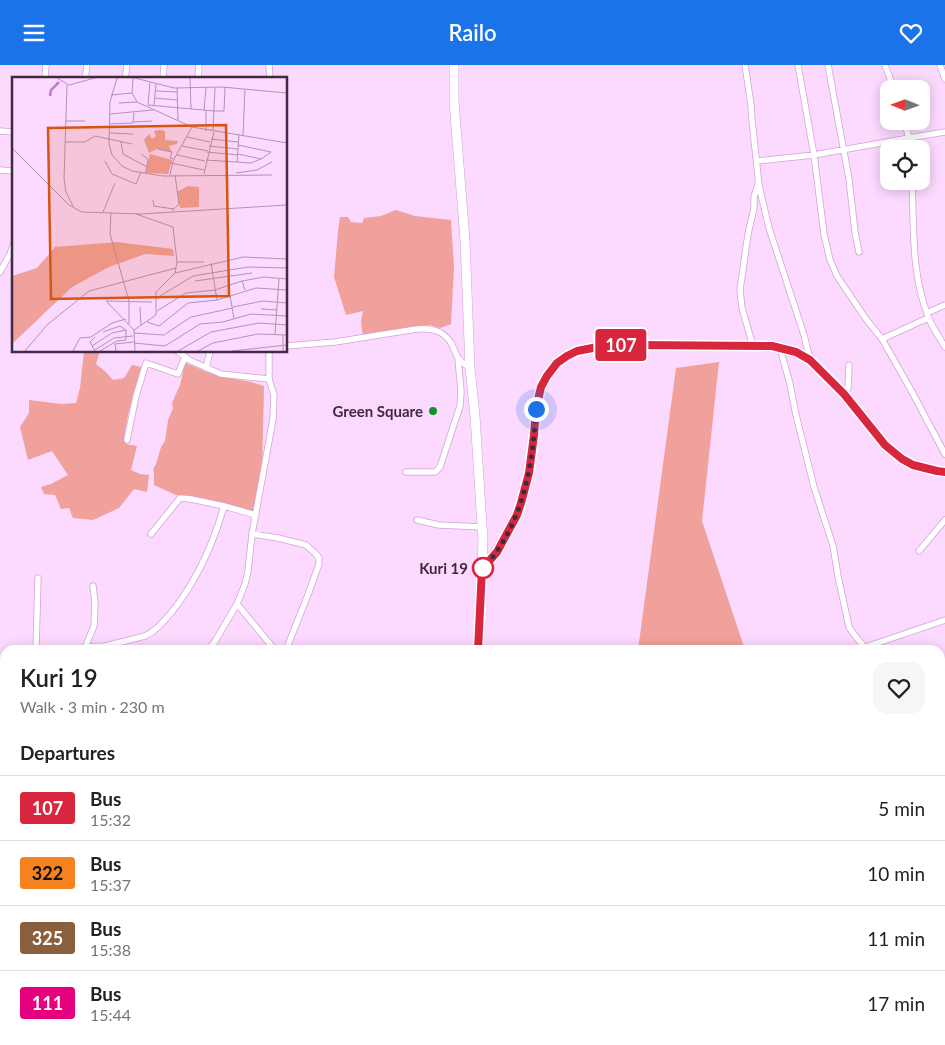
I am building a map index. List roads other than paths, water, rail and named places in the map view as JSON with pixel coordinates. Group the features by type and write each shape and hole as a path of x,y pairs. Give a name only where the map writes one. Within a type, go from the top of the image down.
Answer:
{"highway":[{"path":"454,65 454,102 464,240 470,369 476,416 483,527 478,645"}],"main road":[{"path":"482,569 497,552 517,515 525,491 532,458 538,398 541,387 557,363 577,351 603,346 636,345 753,346 780,348 796,352 810,360 844,394 885,445 902,459 913,465 945,472"}],"street":[{"path":"745,65 759,181 769,227 802,327 810,360"},
{"path":"798,65 814,155 824,234 830,260 837,276 882,339 945,454"},
{"path":"828,65 849,179 859,252"},
{"path":"885,65 891,80"},
{"path":"940,65 945,79"},
{"path":"907,130 909,140"},
{"path":"757,161 814,155 945,132"},
{"path":"753,346 742,309 740,291 754,197 759,181"},
{"path":"912,190 916,273 927,315 945,347"},
{"path":"0,272 12,255"},
{"path":"882,339 945,305"},
{"path":"288,346 335,343 433,329 442,332 458,357 470,369"},
{"path":"780,348 814,487 833,546 849,627 862,645"},
{"path":"180,353 191,361 221,374 269,379"},
{"path":"206,368 210,353"},
{"path":"212,645 236,604 245,584 273,419 274,395 269,379 269,353"},
{"path":"126,440 146,363 178,374 185,357"},
{"path":"406,472 434,472 440,467 460,406 461,392 458,357"},
{"path":"844,394 848,388 849,365"},
{"path":"151,534 180,498 224,506 256,515"},
{"path":"109,645 145,636 157,629 184,597 199,571 224,506"},
{"path":"417,520 439,525 483,527"},
{"path":"919,551 945,521"},
{"path":"252,534 306,545 319,557 319,564 288,645"},
{"path":"36,645 38,578"},
{"path":"87,645 94,626 95,603 93,586"},
{"path":"236,604 271,645"},
{"path":"876,645 945,620"}],"place":[{"name":"Green Square","path":"433,411"},
{"name":"Kuri 19","path":"483,568"}]}
